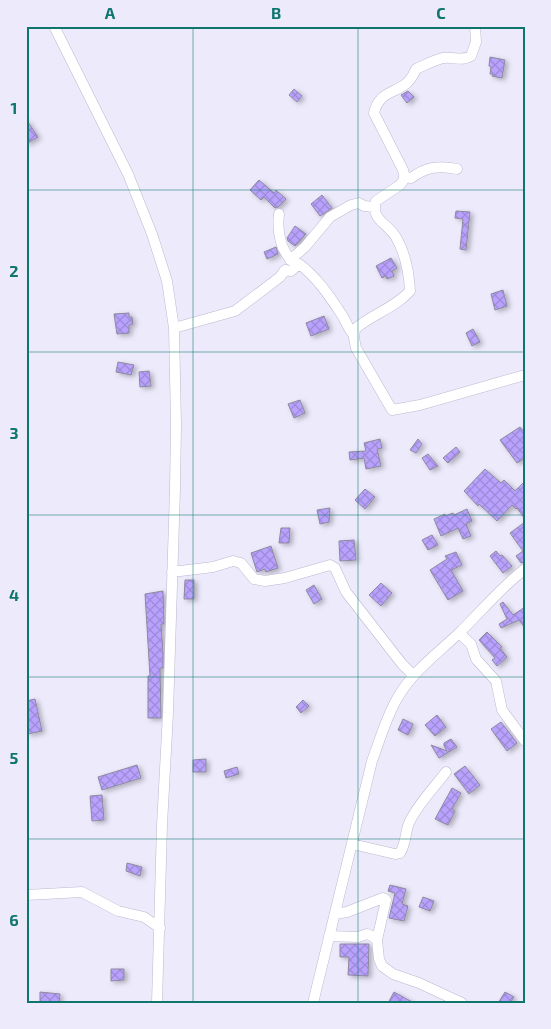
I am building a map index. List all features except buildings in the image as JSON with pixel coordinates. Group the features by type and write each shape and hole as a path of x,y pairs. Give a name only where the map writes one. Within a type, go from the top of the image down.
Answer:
{"street":[{"path":"475,26 476,42 471,56 458,59 445,57 416,69 412,78 406,84 382,97 376,105 374,113 403,170 404,177 400,185 376,201 374,207 375,215 397,238 409,269 410,291 398,302 364,321 355,329 354,335 356,348 392,410 420,405 525,375"},
{"path":"59,28 128,174 152,234 167,281 174,328 176,424 157,1003"},
{"path":"404,177 411,178 424,169 434,167 443,166 457,169"},
{"path":"174,328 235,311 280,277 285,270 290,271 305,247 330,217 351,205 359,203 364,206 374,207"},
{"path":"279,214 277,223 279,234 294,262 312,275 322,287 344,317 348,330 354,335"},
{"path":"172,572 213,568 233,561 241,563 254,579 266,581 330,565 335,568 346,592 402,664 413,675"},
{"path":"313,1003 372,761 398,698 413,675 459,633 513,578 525,569"},
{"path":"459,633 471,644 476,659 496,681 502,710 525,741"},
{"path":"352,844 395,854 400,853 404,848 409,824 423,801 446,772"},
{"path":"26,895 82,892 118,911 144,917 160,928"},
{"path":"335,914 347,912 383,898 386,900 376,940 382,966 393,974 426,986 462,1003"},
{"path":"329,936 358,936 367,934 376,940"}]}
